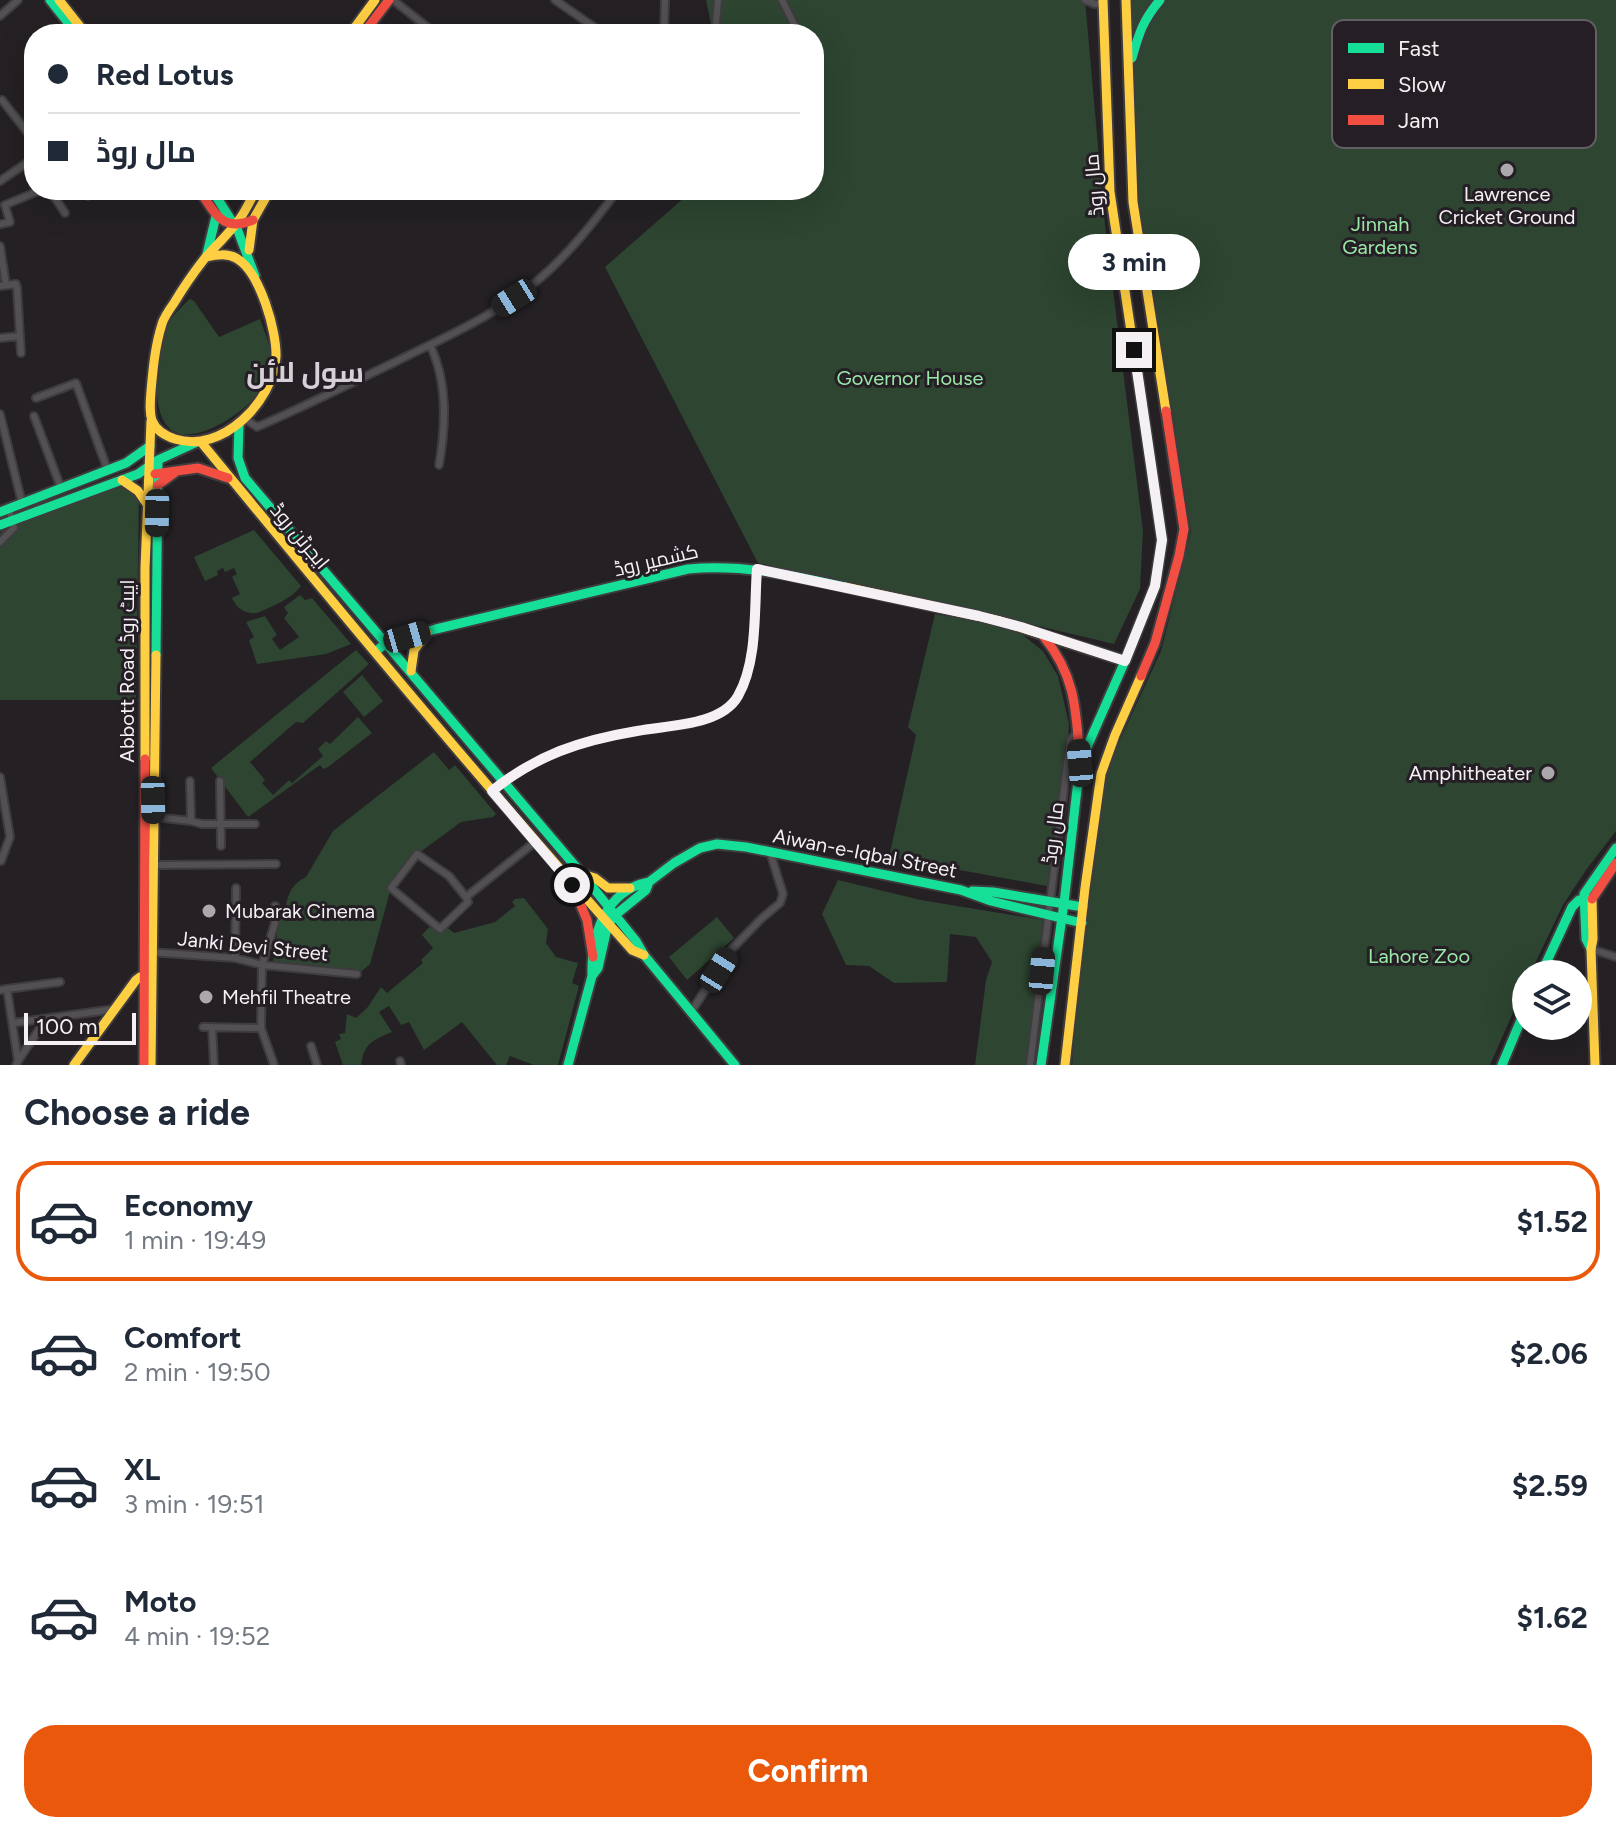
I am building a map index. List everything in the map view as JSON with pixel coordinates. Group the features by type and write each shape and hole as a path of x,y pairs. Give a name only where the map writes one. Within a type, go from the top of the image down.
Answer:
{"main road":[{"path":"50,0 69,24"},
{"path":"59,0 78,24"},
{"path":"357,24 375,0"},
{"path":"371,24 391,0"},
{"name":"مال روڈ","path":"1065,1065 1101,774 1155,643 1184,529 1133,202 1126,0"},
{"path":"1129,68 1140,28 1160,0"},
{"name":"مال روڈ","path":"1041,1065 1080,763 1155,586 1162,540 1110,192 1103,2"},
{"path":"206,200 223,222 245,225 253,220"},
{"path":"219,200 235,225 249,254 272,331 276,358 274,372 262,397 241,421 218,437 199,442 184,441 165,435 151,421 151,384 159,330 173,303 206,257 235,225 250,200"},
{"path":"249,254 253,220 264,200"},
{"path":"206,257 216,216"},
{"path":"206,257 234,257 255,278"},
{"name":"Abbott Road ایبٹ روڈ","path":"150,703 147,504 151,421"},
{"path":"241,421 238,458 245,478 582,874 632,950 644,955 735,1065"},
{"name":"Abbott Road ایبٹ روڈ","path":"148,472 158,460 199,442"},
{"name":"ایجرٹن روڈ","path":"199,442 572,885 608,916"},
{"path":"5,510 108,471 150,446"},
{"path":"158,485 186,468 203,468 228,478"},
{"path":"0,525 148,472 177,471"},
{"name":"Abbott Road ایبٹ روڈ","path":"148,472 158,485 150,703 149,952"},
{"path":"122,480 138,491 147,504"},
{"name":"کشمیر روڈ","path":"375,652 386,643 429,631 599,592 649,577 707,566 731,566 979,616 1125,661"},
{"path":"411,671 416,645 429,631"},
{"path":"1041,634 1060,656 1069,677 1075,700 1080,763"},
{"name":"Abbott Road ایبٹ روڈ","path":"144,1065 154,817 149,783"},
{"name":"Aiwan-e-Iqbal Street","path":"608,916 640,883 649,882 674,863 705,846 725,844 961,890 991,901 1082,923"},
{"path":"1591,949 1586,939 1584,915 1589,885 1616,848"},
{"path":"1547,960 1576,902 1587,899 1616,863"},
{"path":"582,874 595,878 608,888 632,888"},
{"name":"Aiwan-e-Iqbal Street","path":"608,916 646,890 649,882"},
{"path":"572,885 586,918 588,947 593,957"},
{"path":"961,890 993,892 1083,907"},
{"path":"1587,899 1593,939 1595,1065"},
{"path":"1568,915 1574,912 1584,915"},
{"path":"568,1065 592,976 593,957 608,916"},
{"path":"592,976 598,968 608,916"},
{"path":"74,1065 136,980 148,976"},
{"name":"Abbott Road ایبٹ روڈ","path":"148,976 151,1065"},
{"path":"1502,1065 1513,1040"}],"street":[{"path":"0,16 18,0"},
{"path":"391,0 423,24"},
{"path":"555,0 590,24"},
{"path":"664,24 665,0"},
{"path":"716,24 718,0"},
{"path":"782,0 794,24"},
{"path":"1085,0 1095,4 1103,2"},
{"path":"2,100 24,128"},
{"path":"0,181 24,165"},
{"path":"0,224 10,222 5,205 24,197"},
{"path":"57,200 65,213"},
{"path":"241,421 257,427 299,409 495,310 538,281 610,200"},
{"path":"0,246 3,286 16,284 17,288 21,353"},
{"path":"0,338 20,336"},
{"path":"430,345 443,385 439,465"},
{"path":"36,398 76,383 108,471"},
{"path":"0,414 22,503"},
{"path":"34,416 61,488"},
{"path":"0,542 14,528 13,520 5,510"},
{"path":"492,791 516,772 562,750 634,731 692,723 719,714 731,705 742,687 751,652 757,569"},
{"path":"1030,1065 1070,740 1077,733"},
{"path":"0,777 10,837 1,861"},
{"path":"190,781 191,821"},
{"path":"220,781 221,846"},
{"path":"154,817 202,824 255,824"},
{"path":"466,897 535,842"},
{"path":"691,1012 732,949 780,903 783,894 770,852"},
{"path":"417,854 449,876 466,897 468,902 440,929 391,888 417,854"},
{"path":"152,865 276,864"},
{"path":"235,958 236,888"},
{"path":"274,1065 261,1028 262,965 275,923 275,906"},
{"path":"1591,949 1616,957"},
{"name":"Janki Devi Street","path":"149,952 235,958 262,965 357,974"},
{"path":"17,1063 13,1023 4,990 60,982"},
{"path":"13,1023 115,1009"},
{"path":"17,1063 46,1019"},
{"path":"203,1027 261,1028"},
{"path":"212,1027 214,1065"},
{"path":"311,1046 317,1065"}],"green space":[{"name":"Governor House","path":"706,0 1085,0 1105,225 1143,531 1140,589 1114,644 758,563 605,267 682,200 824,200 824,24 711,24"},
{"name":"Jinnah Gardens","path":"1128,0 1616,0 1616,831 1563,905 1537,960 1512,960 1512,1015 1490,1065 1072,1065 1084,927 1104,775 1161,651 1191,531 1136,200"},
{"path":"190,299 219,337 260,319 271,360 263,386 246,406 216,426 193,434 182,434 165,424 156,385 166,328"},
{"path":"123,486 137,493 139,503 136,699 143,700 0,700 0,534 3,529"},
{"path":"254,530 301,586 281,602 257,613 249,613 236,605 232,598 240,594 232,577 237,574 234,568 225,572 223,568 217,571 218,575 205,581 194,557"},
{"path":"300,595 305,600 312,598 351,644 326,654 257,664 249,640 254,637 246,622 265,616 277,635 272,639 280,650 299,637 284,618 288,613 284,607"},
{"path":"935,614 1019,632 1043,651 1058,676 1069,724 1047,886 889,857 916,735 908,727"},
{"path":"356,650 369,664 303,723 296,722 250,762 273,795 323,756 318,749 326,741 330,744 358,717 372,733 328,767 323,769 320,765 248,817 211,768"},
{"path":"362,675 383,701 364,717 343,692"},
{"path":"434,752 449,770 455,765 496,814 461,822 419,853 391,888 370,964 362,971 273,961 277,935 275,918 284,917 292,889 306,877 333,831"},
{"path":"838,880 921,900 1043,920 1026,1065 975,1065 986,980 992,962 976,937 950,934 947,982 894,983 869,966 846,965 822,914"},
{"path":"524,898 548,929 546,943 556,957 578,963 572,983 579,986 558,1065 534,1065 510,1056 506,1065 497,1065 462,1022 424,1050 409,1022 401,1025 389,1006 379,1012 392,1032 370,1043 361,1065 343,1065 335,1042 341,1039 339,1034 345,1033 347,1014 356,1018 381,987 387,993 423,963 421,960 433,948 422,935 433,923 440,928 444,925 454,933 495,922 515,906 512,902 515,899"},
{"path":"717,917 734,938 687,980 669,957"}],"traffic: fast":[{"path":"50,0 69,24"},
{"path":"1132,58 1142,27 1160,0"},
{"path":"218,200 238,231 255,276"},
{"path":"207,254 216,216"},
{"path":"1041,1065 1080,763 1155,586 1162,540 1142,404"},
{"path":"239,423 238,458 245,478 582,874 735,1065"},
{"path":"0,525 138,474 158,460 195,443"},
{"path":"0,512 126,463 150,446"},
{"path":"156,655 158,460"},
{"path":"375,652 386,643 436,629 688,569 747,569 845,587"},
{"path":"568,1065 608,924 646,890 649,882 700,848 717,844 746,847 961,890 991,901 1082,923"},
{"path":"1591,949 1586,939 1584,894 1616,848"},
{"path":"592,976 594,946 603,917 621,895 649,882"},
{"path":"972,891 1083,907"},
{"path":"1547,960 1572,907 1579,900 1588,899"},
{"path":"1502,1065 1513,1040"}],"traffic: slow":[{"path":"59,0 78,24"},
{"path":"357,24 375,0"},
{"path":"1103,0 1110,192 1142,404"},
{"path":"1126,0 1133,202 1166,411"},
{"path":"206,257 233,256 253,275 270,318 276,357 266,391 255,407 227,432 193,442 166,435 152,421 151,391 160,332 165,316 185,286 205,258 237,222 250,200"},
{"path":"249,250 253,220 264,200"},
{"path":"145,759 145,568 151,421"},
{"path":"201,442 522,825 632,950 644,955"},
{"path":"122,480 138,491 147,504"},
{"path":"845,587 1000,621 1125,661"},
{"path":"411,671 414,650 427,633"},
{"path":"151,1065 156,655"},
{"path":"1065,1065 1101,774 1141,676"},
{"path":"582,874 595,878 608,888 630,888"},
{"path":"1592,899 1595,1065"},
{"path":"74,1065 136,980 148,976"}],"traffic: jam":[{"path":"371,24 389,0"},
{"path":"206,200 226,222 233,224 253,220"},
{"path":"1141,676 1155,643 1184,529 1166,411"},
{"path":"155,474 198,468 228,478"},
{"path":"158,485 177,471"},
{"path":"1044,637 1069,682 1076,712 1080,763"},
{"path":"144,1065 145,759"},
{"path":"1592,899 1616,863"},
{"path":"577,896 587,920 593,957"}],"place":[{"name":"Lawrence Cricket Ground","path":"1507,170"},
{"name":"Amphitheater","path":"1548,773"},
{"name":"Mubarak Cinema","path":"209,911"},
{"name":"Mehfil Theatre","path":"206,997"}],"district":[{"name":"سول لائن","path":"305,372"}],"route":[{"path":"572,885 492,791 516,772 562,750 634,731 692,723 719,714 731,705 747,674 757,569 979,616 1125,661 1155,586 1162,540 1134,350"}],"park label":[{"name":"Lahore Zoo","path":"1419,956"}]}
